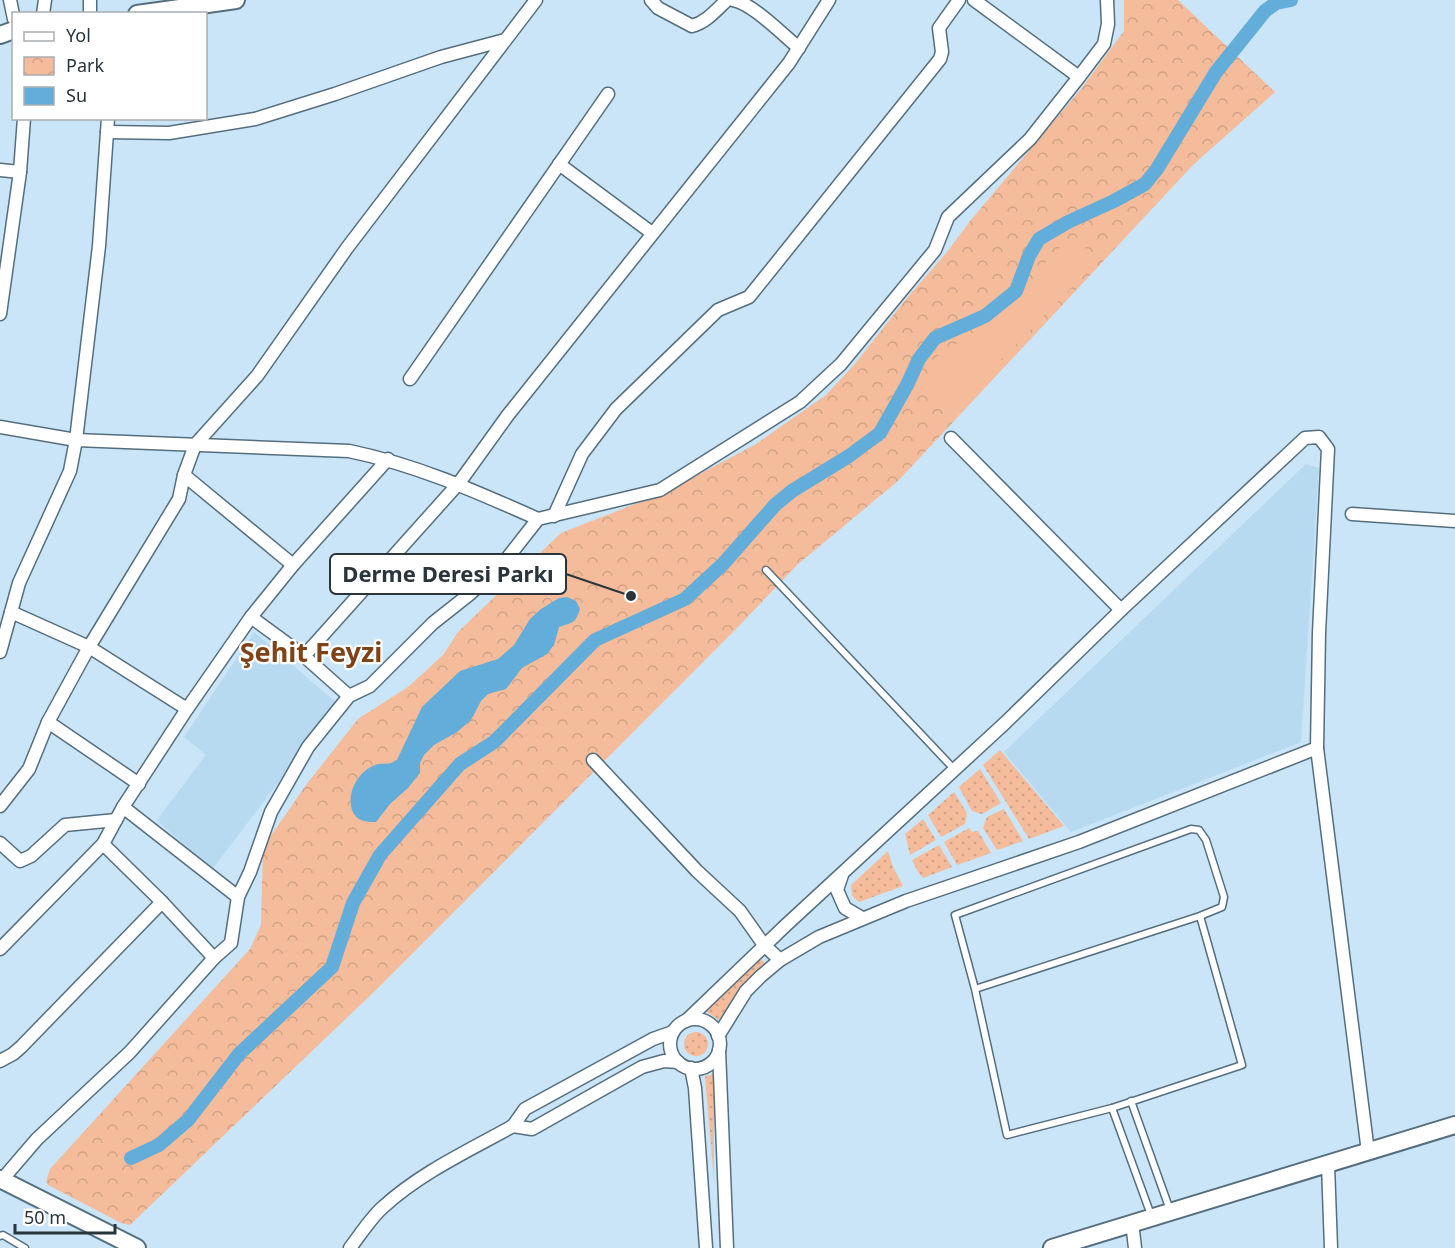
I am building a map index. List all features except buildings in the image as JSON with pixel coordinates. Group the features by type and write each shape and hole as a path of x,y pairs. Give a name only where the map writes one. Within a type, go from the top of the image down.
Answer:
{"street":[{"path":"147,12 190,4 236,0"},
{"path":"0,806 29,769 48,722 89,647 178,498 195,445 257,376 354,239 536,0"},
{"path":"651,0 658,9 692,26 700,24 727,0"},
{"path":"733,0 753,10 799,48"},
{"path":"304,657 459,483 508,415 799,48 829,0"},
{"path":"554,516 582,454 616,410 718,310 749,297 940,60 942,52 939,28 959,0"},
{"path":"974,0 1079,77"},
{"path":"0,427 76,440 349,451 388,459 459,483 538,519 660,490 800,402 841,364 935,250 948,217 1030,140 1104,44 1108,24 1106,2"},
{"path":"107,132 169,133 255,119 441,57 505,40"},
{"path":"410,379 608,94"},
{"path":"0,312 20,172 24,120"},
{"path":"0,652 19,583 70,471 76,440 99,246 108,120"},
{"path":"559,164 652,233"},
{"path":"0,170 20,172"},
{"path":"350,1248 380,1209 424,1175 513,1126 525,1109 653,1039 673,1032 686,1021 1305,438 1319,437 1328,449 1319,633 1317,748 1368,1152"},
{"path":"951,438 1121,610"},
{"path":"0,949 103,844 123,807 251,617 293,565 388,459"},
{"path":"184,475 293,565"},
{"path":"1352,514 1455,521"},
{"path":"137,1248 1,1180 37,1139 130,1052 214,958 231,943 238,897 250,872 271,812 308,747 349,696 370,686 433,623 471,593 505,561 538,519"},
{"path":"11,612 89,647 187,709"},
{"path":"251,617 304,657 349,696"},
{"path":"48,722 139,784"},
{"path":"718,1036 746,991 761,975 780,960 819,937 906,901 1079,842 1317,748"},
{"path":"593,760 697,871 740,911 764,946 780,960"},
{"path":"123,807 238,897"},
{"path":"0,843 20,861 31,856 65,825 116,820"},
{"path":"103,844 162,902 214,958"},
{"path":"844,872 837,890 845,908 862,918"},
{"path":"0,1061 21,1047 162,902"},
{"path":"686,1021 702,1020 709,1024 718,1036 727,1248"},
{"path":"673,1032 670,1048 678,1062"},
{"path":"513,1126 532,1129 642,1067 664,1061 678,1062 691,1068 705,1066 716,1057 719,1050"},
{"path":"691,1068 706,1248"},
{"path":"1052,1248 1455,1125"},
{"path":"1328,1164 1331,1248"},
{"path":"1132,1222 1135,1248"}],"lane":[{"path":"766,570 954,769"},
{"path":"975,989 1222,907 1225,902 1203,833 1196,828 955,915 975,989 1007,1135 1112,1108 1242,1065 1200,916"},
{"path":"1131,1101 1170,1211"},
{"path":"1112,1108 1152,1216"},
{"path":"0,1236 25,1248"}],"shaded area":[{"path":"1306,464 1319,468 1301,742 1071,832 1004,752"},
{"path":"254,632 338,704 211,871 157,820 206,755 184,737"}],"green space":[{"path":"1124,0 1178,0 1275,92 1194,164 898,481 797,565 377,989 130,1225 121,1223 48,1185 46,1181 50,1169 250,949 261,925 263,847 306,785 358,719 408,687 443,655 458,632 561,533 668,491 756,444 826,395 854,365 970,221 1081,89 1124,31"},
{"path":"1076,237 1093,257 1093,266 949,412 941,408 929,397 929,364 948,349 1001,320 1027,292 1053,254"},
{"path":"1000,750 1064,826 1029,839 983,765"},
{"path":"980,769 1001,803 982,814 972,811 959,787"},
{"path":"954,792 967,813 965,824 941,837 928,815"},
{"path":"1004,809 1023,841 997,850 983,828 987,817"},
{"path":"923,819 936,840 910,855 905,834"},
{"path":"969,828 972,832 978,831 991,853 957,865 944,842"},
{"path":"939,845 952,867 923,878 912,860"},
{"path":"888,851 903,886 859,902 852,896 851,885"},
{"path":"761,959 765,963 741,987 720,1021 706,1011"},
{"path":"696,1032 704,1036 708,1044 704,1052 696,1056 688,1052 684,1044 688,1036"},
{"path":"714,1074 714,1181 705,1076"}],"water":[{"path":"567,597 576,601 580,609 573,622 559,627 554,645 547,654 522,668 506,689 488,694 481,701 471,720 457,732 434,745 420,763 420,773 376,822 358,819 352,810 351,803 356,781 372,766 397,760 422,707 460,671 498,659 514,645 530,619 541,609 559,598"}],"waterway":[{"path":"131,1158 159,1145 188,1120 239,1054 332,967 353,903 380,855 460,764 494,742 595,640 685,599 723,564 775,505 792,491 849,456 880,433 919,359 935,338 985,316 1016,291 1029,256 1039,239 1145,184 1157,169 1216,72 1265,11 1276,3 1291,0"}],"place":[{"name":"Derme Deresi Parkı","path":"631,596"}],"district":[{"name":"Şehit Feyzi","path":"311,653"}]}
